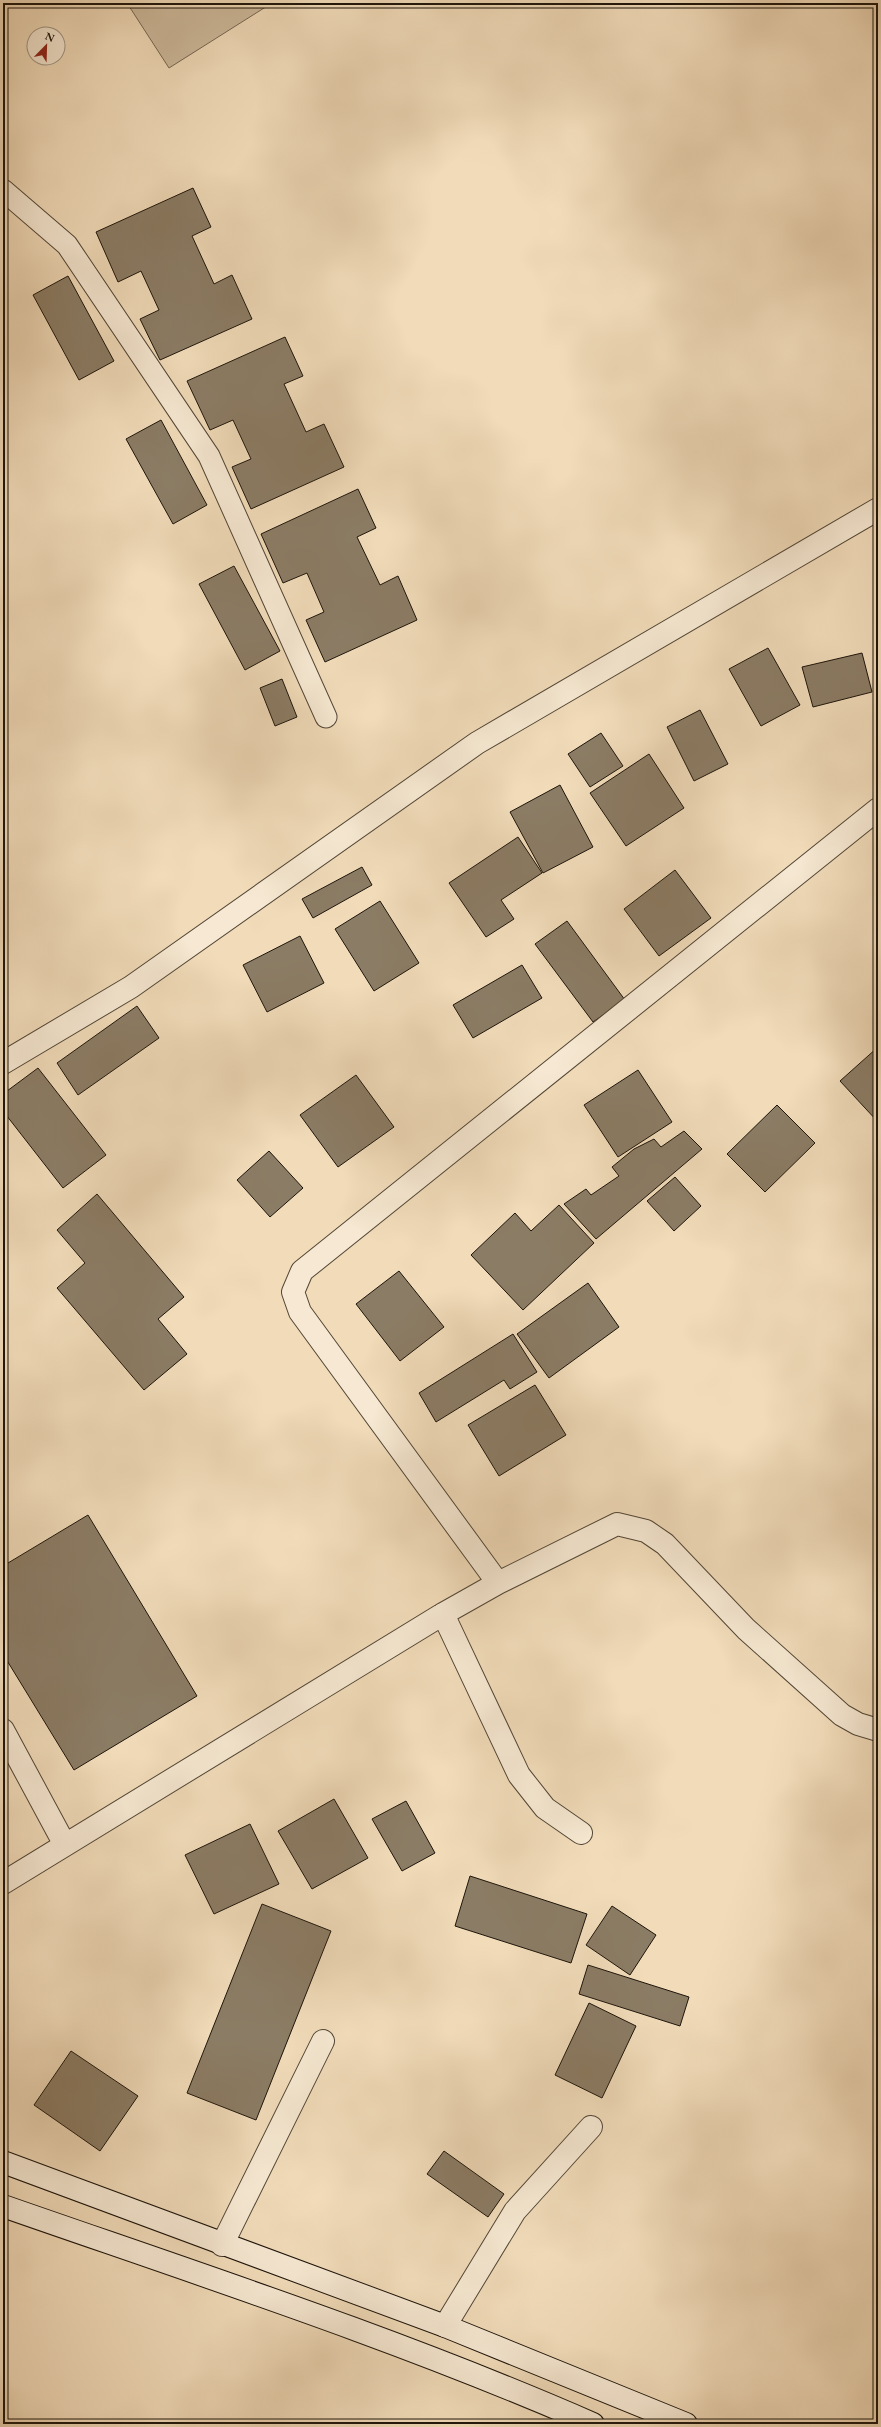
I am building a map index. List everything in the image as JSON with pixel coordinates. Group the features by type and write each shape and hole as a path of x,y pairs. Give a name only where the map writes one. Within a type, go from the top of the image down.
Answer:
{"street":[{"path":"3,1063 131,987 477,744 878,509"},
{"path":"498,1583 300,1312 293,1292 302,1271 878,809"},
{"path":"3,1883 443,1614 498,1583 617,1524 646,1531 665,1544 746,1629 842,1715 858,1724 878,1730"},
{"path":"443,1614 519,1775 545,1808 581,1833"},
{"path":"3,1730 65,1845"},
{"path":"222,2245 323,2042"},
{"path":"445,2326 515,2211 591,2127"},
{"path":"3,2162 222,2245 445,2326 686,2424"},
{"path":"3,2206 419,2353 593,2424"}],"lane":[{"path":"3,190 67,245 209,456 326,717"}],"shaded area":[{"path":"127,3 272,3 169,68"}],"building":[{"path":"193,188 211,227 192,236 214,284 232,275 252,319 160,360 140,319 159,310 141,271 118,282 96,232"},
{"path":"68,276 114,361 79,380 33,295"},
{"path":"285,337 303,376 284,384 306,432 324,424 344,467 251,509 232,467 251,459 233,420 210,430 187,381"},
{"path":"161,420 207,505 173,524 126,439"},
{"path":"358,489 376,528 357,537 380,585 398,576 417,620 325,662 306,620 324,612 307,573 283,583 261,534"},
{"path":"234,566 280,651 245,670 199,584"},
{"path":"768,648 800,705 761,726 729,669"},
{"path":"862,653 872,692 813,707 802,667"},
{"path":"282,679 297,717 275,726 260,688"},
{"path":"700,710 728,764 694,781 667,727"},
{"path":"601,733 623,766 590,787 568,754"},
{"path":"649,754 684,808 626,846 590,793"},
{"path":"560,785 593,847 543,873 510,812"},
{"path":"518,837 542,873 501,900 514,919 486,937 449,883"},
{"path":"362,867 372,885 313,918 302,899"},
{"path":"675,870 711,918 659,956 624,909"},
{"path":"380,901 419,963 374,991 335,929"},
{"path":"567,921 625,1000 593,1022 535,944"},
{"path":"300,936 324,983 267,1012 243,965"},
{"path":"522,965 542,998 473,1038 453,1005"},
{"path":"137,1006 159,1038 78,1095 57,1063"},
{"path":"878,1047 878,1122 840,1081"},
{"path":"38,1068 106,1155 63,1188 3,1111 3,1094"},
{"path":"638,1070 672,1122 618,1157 584,1105"},
{"path":"356,1075 394,1127 338,1167 300,1115"},
{"path":"777,1105 815,1143 765,1192 727,1154"},
{"path":"684,1131 702,1149 596,1239 564,1204 586,1189 591,1195 619,1176 612,1167 634,1149 654,1139 661,1147"},
{"path":"269,1151 303,1188 270,1217 237,1180"},
{"path":"675,1177 701,1206 674,1231 647,1201"},
{"path":"97,1194 184,1297 158,1319 187,1354 144,1390 57,1288 85,1263 57,1230"},
{"path":"559,1205 594,1243 523,1310 471,1255 515,1213 531,1231"},
{"path":"399,1271 444,1327 400,1361 356,1304"},
{"path":"588,1283 619,1327 549,1378 517,1334"},
{"path":"513,1334 537,1372 510,1389 504,1380 436,1422 419,1393"},
{"path":"535,1385 566,1435 499,1476 468,1425"},
{"path":"88,1515 197,1696 74,1770 3,1654 3,1566"},
{"path":"334,1799 368,1858 312,1889 278,1831"},
{"path":"406,1801 435,1853 402,1871 372,1819"},
{"path":"250,1824 279,1884 214,1914 185,1855"},
{"path":"470,1876 587,1914 571,1963 455,1926"},
{"path":"262,1904 331,1931 256,2120 187,2093"},
{"path":"612,1906 656,1935 630,1975 586,1945"},
{"path":"588,1965 689,1997 680,2026 579,1994"},
{"path":"589,2003 636,2026 602,2098 555,2075"},
{"path":"71,2051 138,2096 100,2151 34,2105"},
{"path":"444,2151 504,2194 488,2217 427,2174"}]}
